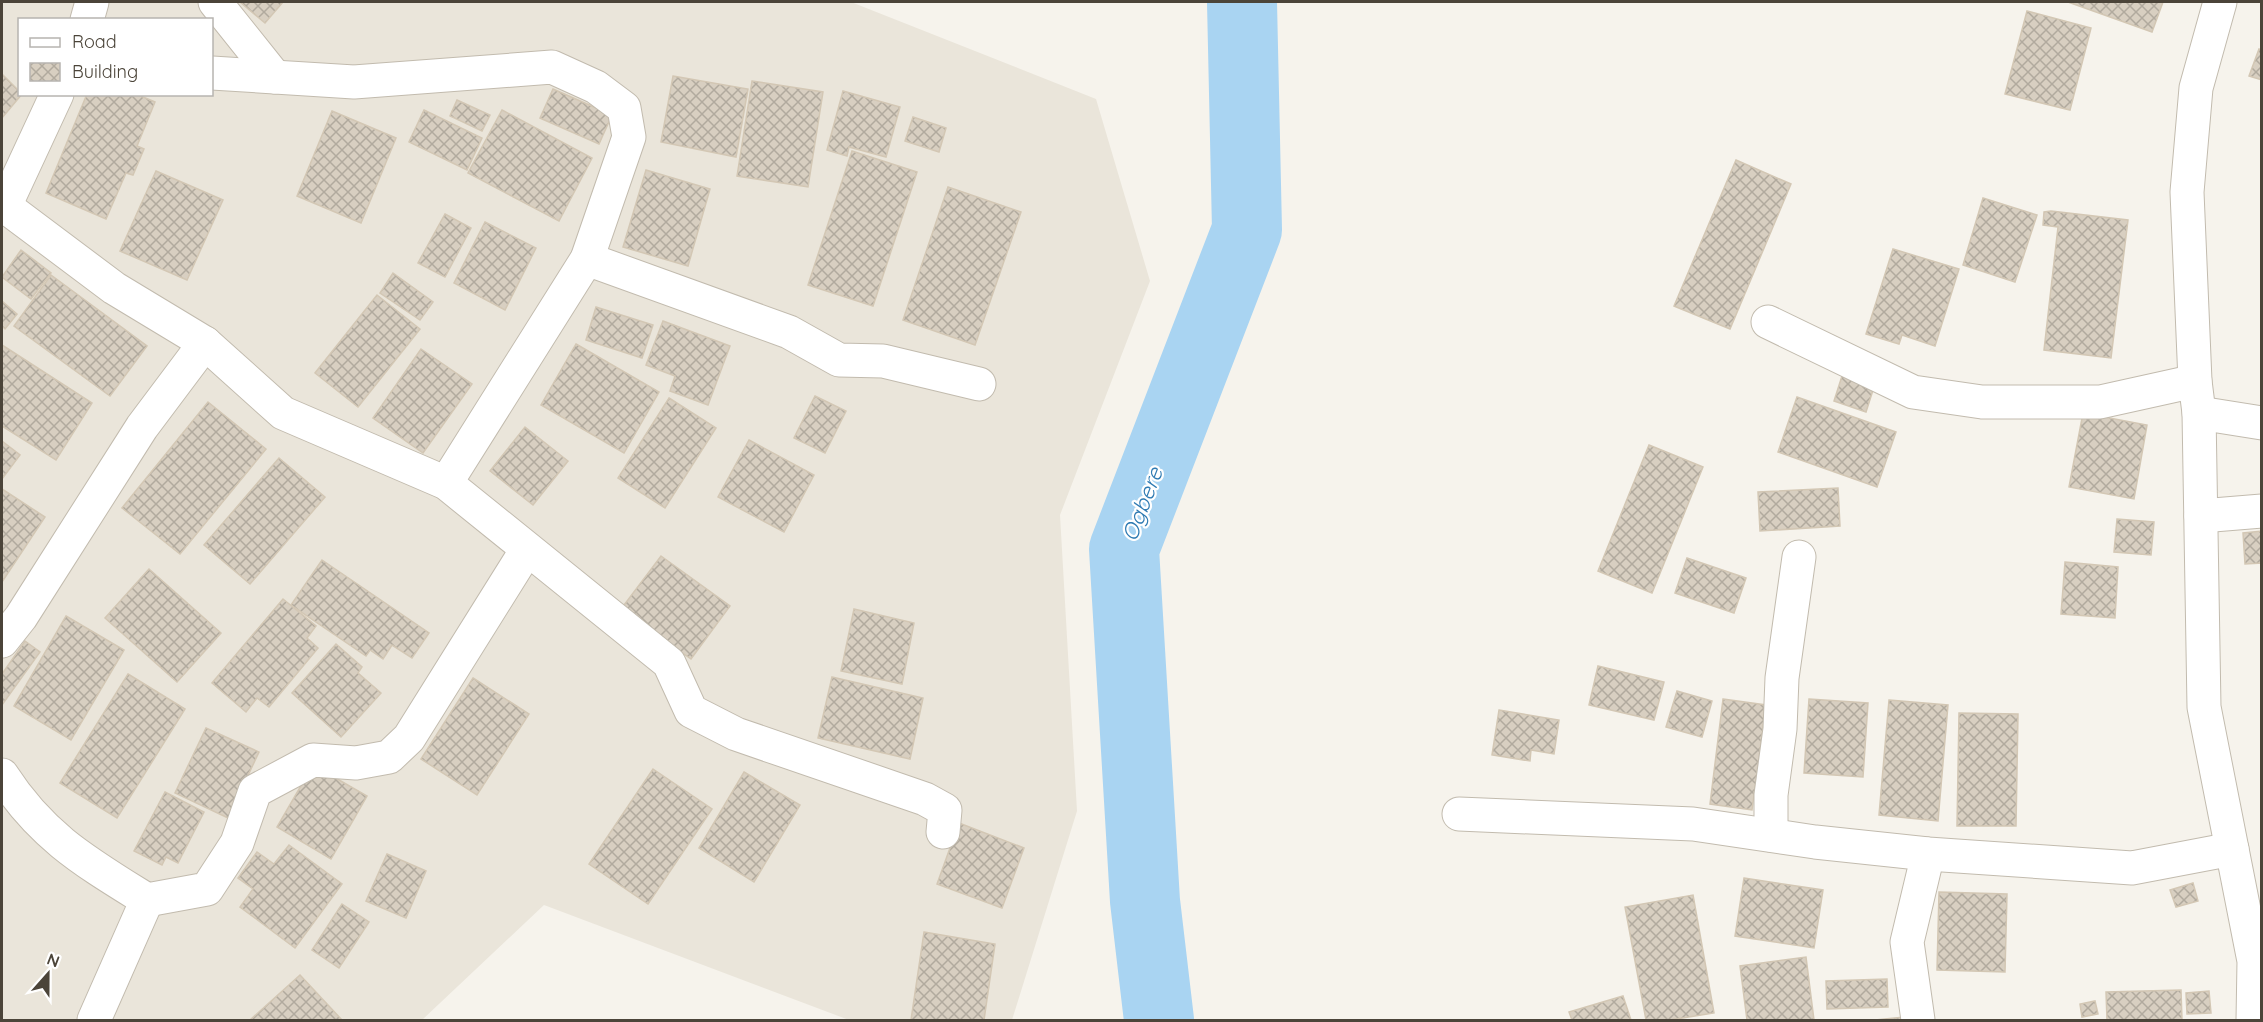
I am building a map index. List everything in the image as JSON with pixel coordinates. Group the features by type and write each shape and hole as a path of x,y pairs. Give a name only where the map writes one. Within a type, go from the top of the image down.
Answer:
{"street":[{"path":"88,18 92,2"},
{"path":"215,2 276,77"},
{"path":"2220,2 2196,88 2187,192 2195,381 2199,412 2204,707 2254,961 2253,1020"},
{"path":"213,73 354,81 552,67 596,87 624,108 629,137 587,259 446,483"},
{"path":"56,96 3,205 114,288 205,343 284,413 446,483 526,551 669,663 691,711 736,734 925,799 945,810 943,832"},
{"path":"587,259 789,332 839,360 884,361 979,384"},
{"path":"1768,322 1913,392 1982,402 2100,402 2195,381"},
{"path":"2,641 21,617 142,427 205,343"},
{"path":"2199,412 2262,423"},
{"path":"2200,516 2262,511"},
{"path":"2,775 23,807 74,854 147,900 207,890 237,843 255,791 313,760 356,763 389,757 409,738 526,551"},
{"path":"1771,836 1771,795 1780,729 1782,678 1799,557"},
{"path":"1459,814 1693,824 1771,836 1928,854 2132,868 2232,849"},
{"path":"1918,1020 1907,942 1928,854"},
{"path":"94,1020 147,900"}],"shaded area":[{"path":"2,2 851,2 1096,99 1150,281 1060,515 1077,811 1012,1020 849,1020 544,905 422,1020 2,1020"}],"building":[{"path":"240,2 283,2 265,23"},
{"path":"2068,2 2163,2 2152,32"},
{"path":"2027,11 2091,28 2070,110 2005,94"},
{"path":"2259,49 2262,50 2262,80 2249,76"},
{"path":"2,74 18,90 18,96 20,96 2,118"},
{"path":"673,76 748,89 736,157 661,142"},
{"path":"752,81 823,92 808,187 737,176"},
{"path":"553,89 612,115 599,144 540,118"},
{"path":"843,91 900,107 886,157 849,147 847,156 827,150"},
{"path":"86,96 141,96 155,102 137,146 144,149 133,175 126,173 106,219 46,193"},
{"path":"457,100 490,115 482,131 450,116"},
{"path":"424,110 482,138 467,170 409,142"},
{"path":"502,110 592,158 559,221 468,173"},
{"path":"332,111 396,138 361,223 297,196"},
{"path":"913,117 946,128 939,152 905,141"},
{"path":"852,151 917,172 873,306 808,285"},
{"path":"1736,160 1791,184 1730,329 1674,306"},
{"path":"646,170 710,189 688,266 623,247"},
{"path":"156,171 223,200 187,280 120,251"},
{"path":"948,187 1021,212 975,345 903,320"},
{"path":"1983,198 2037,215 2015,282 1963,265"},
{"path":"2044,212 2128,220 2111,358 2044,350 2058,227 2043,225"},
{"path":"445,214 471,228 445,277 418,263"},
{"path":"485,222 536,248 505,310 454,283"},
{"path":"1893,249 1959,269 1935,346 1902,335 1899,344 1866,334"},
{"path":"21,250 51,273 31,299 2,277"},
{"path":"393,273 433,302 420,320 380,293"},
{"path":"51,275 147,346 110,396 14,326"},
{"path":"377,295 420,329 358,407 315,373"},
{"path":"2,301 17,314 5,329 2,326"},
{"path":"596,307 653,325 642,358 586,340"},
{"path":"663,321 730,346 708,405 670,391 675,376 646,365"},
{"path":"576,344 659,392 624,453 541,405"},
{"path":"2,345 92,403 56,460 2,426"},
{"path":"421,349 472,384 423,453 373,418"},
{"path":"1842,376 1874,387 1866,412 1834,401"},
{"path":"815,396 846,411 825,453 794,438"},
{"path":"1797,397 1896,432 1877,487 1778,452"},
{"path":"669,398 716,428 665,508 618,478"},
{"path":"208,402 266,449 180,554 122,508"},
{"path":"2083,413 2147,425 2134,499 2069,487"},
{"path":"525,427 568,461 533,505 490,471"},
{"path":"749,440 814,475 784,532 718,497"},
{"path":"2,441 20,455 2,479"},
{"path":"1649,445 1703,467 1652,593 1598,571"},
{"path":"279,458 325,497 250,584 204,545"},
{"path":"1838,488 1840,526 1760,531 1758,492"},
{"path":"2,489 45,517 2,582"},
{"path":"2117,519 2154,522 2151,555 2114,552"},
{"path":"2262,531 2262,563 2245,564 2243,533"},
{"path":"661,556 730,606 691,659 621,609"},
{"path":"1687,558 1746,578 1734,613 1675,593"},
{"path":"322,560 429,633 412,658 392,645 383,659 370,650 366,656 291,605"},
{"path":"2065,562 2118,567 2115,618 2061,614"},
{"path":"149,569 221,633 177,682 105,618"},
{"path":"283,599 316,626 307,638 318,648 269,707 257,698 246,712 212,683"},
{"path":"854,609 914,623 902,684 841,671"},
{"path":"66,616 124,650 71,740 14,706"},
{"path":"25,641 40,652 2,705 2,674"},
{"path":"336,644 362,667 358,673 381,693 341,737 292,693"},
{"path":"1598,666 1664,682 1654,720 1589,705"},
{"path":"128,674 185,709 117,818 60,783"},
{"path":"832,677 923,698 910,759 818,738"},
{"path":"473,678 529,714 477,795 421,759"},
{"path":"1677,691 1712,701 1702,737 1666,727"},
{"path":"1723,699 1766,705 1752,810 1710,804"},
{"path":"1809,699 1868,703 1863,777 1804,773"},
{"path":"1889,700 1948,705 1938,821 1879,815"},
{"path":"1499,710 1559,720 1554,754 1531,750 1530,761 1492,755"},
{"path":"1959,713 2018,714 2016,826 1957,826"},
{"path":"206,728 259,752 228,818 175,793"},
{"path":"313,765 367,796 331,859 277,827"},
{"path":"653,769 712,809 648,904 589,864"},
{"path":"744,772 800,805 754,882 699,848"},
{"path":"165,792 204,812 178,863 166,857 162,865 134,851"},
{"path":"959,823 1024,848 1002,908 937,884"},
{"path":"289,845 342,884 295,948 240,907 253,889 238,878 257,852 274,864"},
{"path":"387,854 426,871 406,918 366,901"},
{"path":"1744,878 1823,890 1814,948 1735,936"},
{"path":"2193,883 2198,901 2176,907 2170,890"},
{"path":"1939,892 2007,894 2005,972 1937,970"},
{"path":"1693,895 1714,1013 1670,1020 1646,1020 1625,907"},
{"path":"342,904 369,922 339,968 312,950"},
{"path":"924,932 995,944 984,1020 911,1020"},
{"path":"1806,957 1814,1020 1747,1020 1740,966"},
{"path":"300,975 342,1020 250,1020"},
{"path":"1887,979 1888,1007 1827,1009 1826,981"},
{"path":"2181,990 2182,1020 2107,1020 2106,992"},
{"path":"2209,991 2211,1013 2187,1014 2186,993"},
{"path":"1623,996 1631,1020 1572,1020 1569,1012"},
{"path":"2095,1001 2098,1014 2082,1017 2080,1004"},
{"path":"1914,1016 1914,1020 1875,1020"}],"waterway":[{"name":"Ogbere","path":"1159,1020 1145,901 1124,549 1247,230 1242,2"}]}
